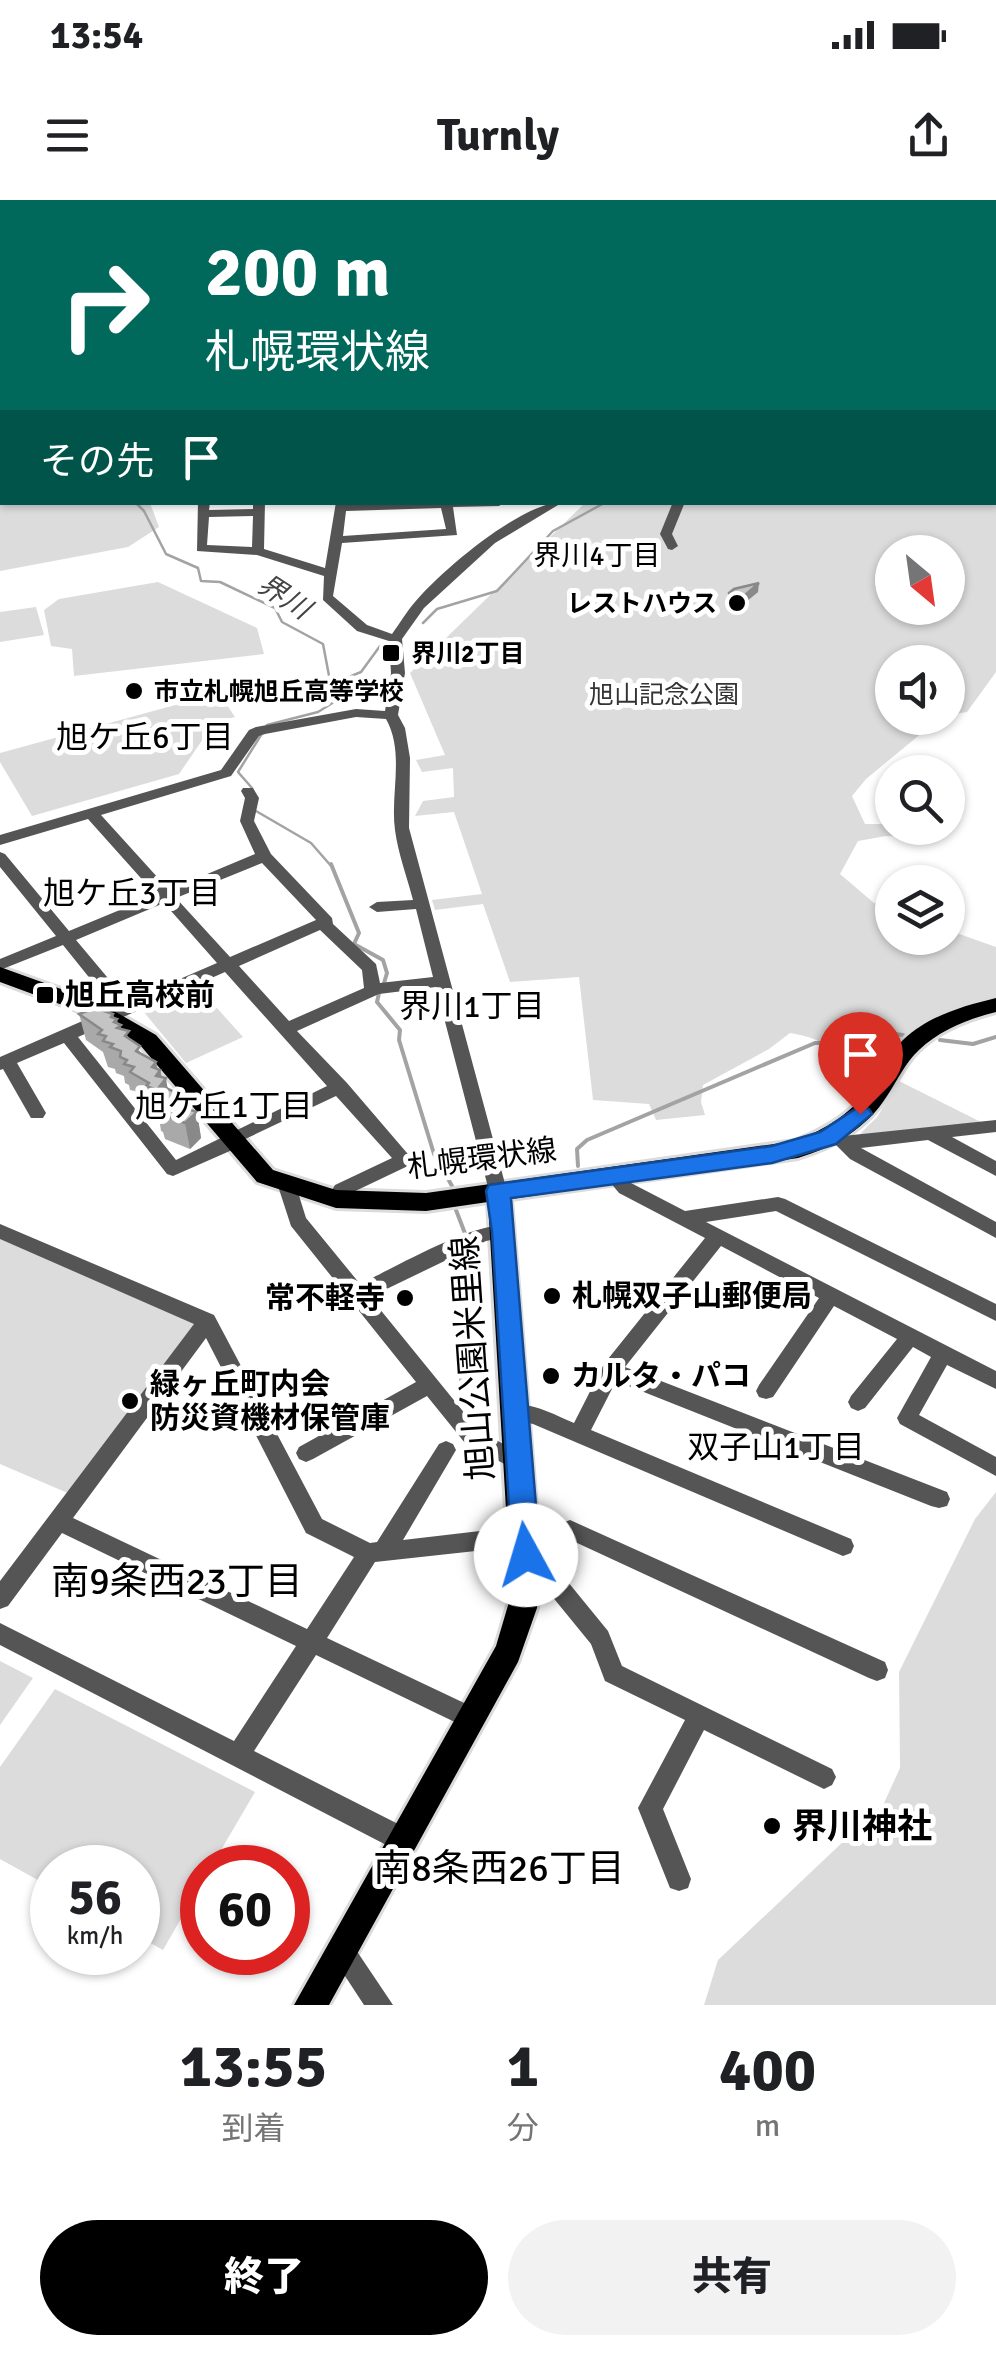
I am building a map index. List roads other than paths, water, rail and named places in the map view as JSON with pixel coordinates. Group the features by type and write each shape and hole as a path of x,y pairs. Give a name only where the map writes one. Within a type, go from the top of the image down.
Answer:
{"main road":[{"name":"札幌環状線","path":"0,974 110,1016 160,1053 265,1176 336,1199 426,1202 772,1154 838,1141 898,1060 926,1033 946,1021 996,1005"},
{"name":"旭山公園米里線","path":"310,2005 508,1652 538,1574 522,1536 504,1232 498,1191"}],"street":[{"path":"396,640 362,628 327,596 342,505 410,505"},
{"path":"336,540 453,532 446,505"},
{"path":"528,505 541,511"},
{"path":"498,1191 402,828 402,758 398,728 391,716 398,673 396,640 419,605 442,582 492,540 551,505"},
{"path":"672,546 666,534 677,505"},
{"path":"392,506 398,535"},
{"path":"258,551 258,507 204,508 201,548 258,551 330,574"},
{"path":"0,840 226,773 254,733 261,730 356,713 391,716"},
{"path":"37,1113 3,1063 326,922 264,856 247,820 252,798 248,791"},
{"path":"92,814 404,1160 342,1190 336,1199"},
{"path":"0,964 264,856"},
{"path":"0,857 117,1000 110,1016"},
{"path":"378,906 422,904"},
{"path":"322,924 370,968 373,991"},
{"path":"288,1029 373,991 442,981"},
{"path":"68,1035 173,1169 341,1087"},
{"path":"838,1141 933,1135 996,1126"},
{"path":"933,1135 996,1169"},
{"path":"838,1141 996,1231"},
{"path":"614,1176 625,1188 996,1381"},
{"path":"287,1186 298,1222 472,1437 517,1460"},
{"path":"683,1218 778,1204 996,1313"},
{"path":"0,1232 206,1320 314,1526 376,1552 522,1536"},
{"path":"358,1294 483,1234 504,1232"},
{"path":"579,1434 612,1370 718,1236"},
{"path":"766,1391 831,1295"},
{"path":"0,1599 206,1320"},
{"path":"858,1402 910,1336"},
{"path":"944,1354 908,1418 995,1468"},
{"path":"612,1370 939,1499"},
{"path":"306,1453 430,1384"},
{"path":"514,1412 579,1434 843,1546"},
{"path":"239,1754 446,1450"},
{"path":"58,1521 471,1718"},
{"path":"824,1777 613,1674 600,1638 538,1574 570,1530 877,1670"},
{"path":"0,1633 403,1840"},
{"path":"678,1879 650,1808 700,1715"},
{"path":"341,1950 380,2005"}],"waterway":[{"name":"界川","path":"138,505 166,554 198,568 201,581 220,582 275,608 282,622 323,644 331,685"},
{"path":"423,623 437,609 497,591 553,531 601,505"},
{"path":"331,685 361,672 380,646"},
{"name":"界川","path":"267,725 318,712 334,702 331,685"},
{"name":"界川","path":"252,788 238,772 261,735"},
{"name":"界川","path":"256,811 311,843 332,867"},
{"name":"界川","path":"331,864 359,933 354,944 383,960 387,973 384,983"},
{"name":"界川","path":"379,993 377,1002 400,1030 399,1040 434,1154 452,1186"},
{"path":"578,1166 577,1149 587,1140 815,1043 857,1042 887,1033 903,1035"},
{"path":"940,1040 973,1044 996,1037"},
{"name":"界川","path":"456,1210 466,1236"},
{"name":"界川","path":"459,1358 469,1244"},
{"name":"界川","path":"459,1358 462,1383"}],"place":[{"name":"レストハウス","path":"737,603"},
{"name":"界川2丁目","path":"391,653"},
{"name":"市立札幌旭丘高等学校","path":"134,691"},
{"name":"旭丘高校前","path":"45,995"},
{"name":"札幌双子山郵便局","path":"552,1296"},
{"name":"常不軽寺","path":"405,1298"},
{"name":"カルタ・パコ","path":"551,1376"},
{"name":"緑ヶ丘町内会 防災資機材保管庫","path":"130,1401"},
{"name":"界川神社","path":"772,1826"}],"district":[{"name":"界川4丁目","path":"597,556"},
{"name":"旭ケ丘6丁目","path":"145,737"},
{"name":"旭ケ丘3丁目","path":"132,893"},
{"name":"界川1丁目","path":"472,1006"},
{"name":"旭ケ丘1丁目","path":"224,1106"},
{"name":"双子山1丁目","path":"776,1447"},
{"name":"南9条西23丁目","path":"177,1581"},
{"name":"南8条西26丁目","path":"499,1868"}],"park label":[{"name":"旭山記念公園","path":"664,694"}]}
